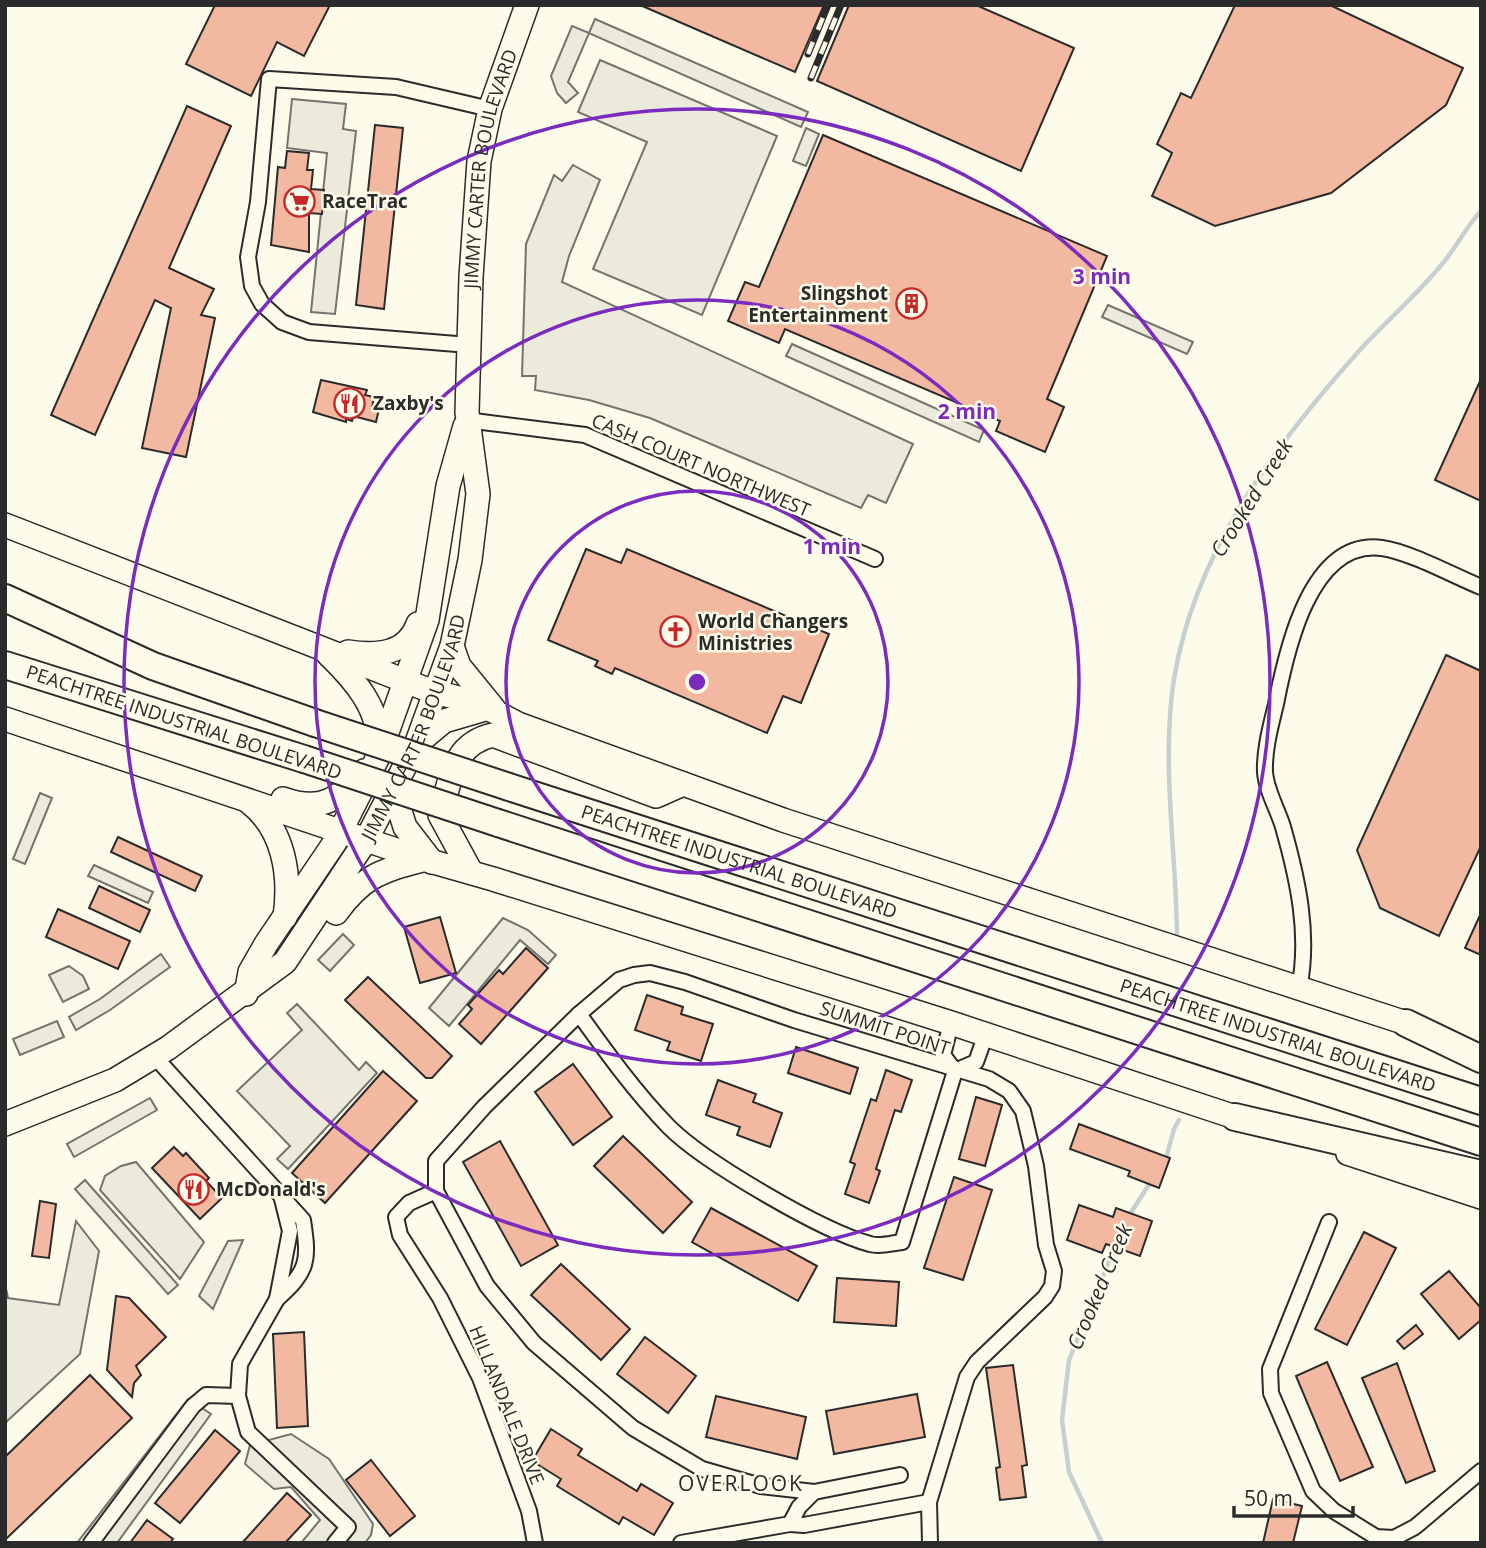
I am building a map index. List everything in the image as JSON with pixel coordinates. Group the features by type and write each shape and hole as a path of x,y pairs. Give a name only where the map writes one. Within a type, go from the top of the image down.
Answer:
{"highway":[{"name":"PEACHTREE INDUSTRIAL BOULEVARD","path":"5,598 153,666 315,723 1481,1101"},
{"name":"PEACHTREE INDUSTRIAL BOULEVARD","path":"5,665 304,759 1481,1142"},
{"path":"1406,1023 1481,1059"},
{"path":"1235,1117 1481,1174"}],"main road":[{"name":"JIMMY CARTER BOULEVARD","path":"416,745 452,646 470,561 478,494 466,420 479,161 490,109 527,5"},
{"name":"JIMMY CARTER BOULEVARD","path":"246,994 250,972 266,944 354,836 384,759 432,600 448,486 466,420"},
{"path":"320,648 368,655 394,651 414,636 423,607 435,527 448,486"},
{"path":"5,525 406,681 437,686 478,703 493,713 683,784 1481,1047"},
{"path":"452,646 459,666 493,713"},
{"path":"320,648 354,682 372,712 378,742 410,836 427,861"},
{"path":"354,836 363,806 384,759 437,686"},
{"path":"50,734 71,728 304,806 336,798 384,759 416,745 444,721 493,713"},
{"path":"5,719 427,861 471,872 986,1034 1481,1198"},
{"path":"471,872 440,815 455,765 467,745 478,738 493,735 656,796 683,784"},
{"name":"JIMMY CARTER BOULEVARD","path":"5,1124 115,1080 246,994 290,956 354,860 354,836 384,759"},
{"path":"246,801 266,819 280,843 287,879 285,918"},
{"path":"246,994 269,988 296,968 350,893 362,881 394,867 427,861"}],"street":[{"path":"469,345 333,336 293,327 262,304 252,286 248,257 258,202 269,79 397,87 490,109"},
{"name":"CASH COURT NORTHWEST","path":"466,420 585,435 875,559"},
{"path":"1299,989 1305,958 1301,901 1283,827 1265,773 1282,675 1300,612 1322,577 1344,554 1381,548 1481,587"},
{"name":"SUMMIT POINT","path":"436,1191 436,1161 484,1108 579,1014 619,980 650,973 685,982 955,1071 989,1079 1009,1091 1023,1111 1035,1166 1046,1245 1054,1271 1052,1286 1045,1297 977,1362 967,1377 929,1502 930,1543"},
{"path":"579,1014 638,1093 671,1129 727,1170 780,1201 872,1245 902,1242 955,1071 976,1062 986,1034"},
{"path":"951,1023 943,1055 955,1071"},
{"path":"155,1056 178,1079 191,1098 259,1175 303,1220 307,1252 299,1280 277,1299"},
{"path":"436,1191 488,1286 534,1343 586,1391 634,1428 702,1469 761,1486 814,1492 900,1475"},
{"name":"HILLANDALE DRIVE","path":"436,1191 409,1203 396,1217 400,1235 440,1298 480,1378 529,1511 535,1543"},
{"path":"281,1195 290,1231 277,1299 240,1364 238,1396 248,1432 348,1527 335,1543"},
{"path":"1329,1222 1270,1369 1271,1393 1306,1478 1334,1511 1376,1537 1385,1539 1415,1527 1481,1471"},
{"path":"90,1543 193,1406 206,1395 238,1396"},
{"path":"790,1524 799,1507 814,1492"},
{"path":"681,1543 790,1524 804,1525 929,1502"}],"shaded area":[{"path":"595,19 808,112 801,127 589,33"},
{"path":"572,26 589,33 568,82 578,93 566,103 557,93 551,76"},
{"path":"600,60 777,136 702,315 593,269 647,142 578,112"},
{"path":"292,99 346,104 343,129 356,131 335,314 311,312 327,153 287,148"},
{"path":"806,128 819,134 806,166 793,161"},
{"path":"573,165 600,180 569,256 562,282 913,444 886,503 868,495 861,508 650,418 589,400 535,390 536,376 522,376 526,244 554,175 562,181"},
{"path":"1108,305 1193,342 1187,354 1102,317"},
{"path":"792,344 984,430 979,442 786,356"},
{"path":"40,793 52,798 25,864 13,859"},
{"path":"94,865 153,892 148,903 88,876"},
{"path":"503,918 528,930 556,955 548,964 520,940 449,1026 429,1008"},
{"path":"343,934 354,945 330,971 318,960"},
{"path":"161,954 170,967 110,1010 76,1030 69,1017 100,999"},
{"path":"69,966 83,976 89,989 63,1002 49,975"},
{"path":"297,1004 359,1070 366,1062 377,1073 288,1169 277,1159 290,1146 237,1091 302,1030 287,1013"},
{"path":"57,1021 64,1037 20,1055 13,1039"},
{"path":"150,1098 157,1110 74,1157 67,1144"},
{"path":"136,1162 204,1242 180,1279 100,1190 105,1176 121,1166"},
{"path":"85,1180 178,1285 168,1294 75,1189"},
{"path":"76,1221 99,1251 80,1354 5,1423 5,1284 8,1298 59,1305"},
{"path":"243,1240 213,1309 199,1296 228,1241"},
{"path":"188,1399 211,1414 117,1543 77,1543"},
{"path":"291,1434 329,1459 373,1524 371,1535 365,1543 301,1543 320,1520 291,1487 274,1489 245,1464 250,1445"}],"building":[{"path":"215,5 330,5 304,56 277,42 251,96 186,64"},
{"path":"640,5 824,5 795,72"},
{"path":"849,5 976,5 1074,48 1021,171 817,81"},
{"path":"1235,5 1330,5 1463,68 1446,105 1331,193 1215,226 1152,196 1172,153 1157,144 1181,93 1191,98"},
{"path":"187,106 231,126 169,268 214,289 201,315 215,318 186,457 142,448 171,308 155,300 95,435 51,415"},
{"name":"RaceTrac","path":"375,125 403,128 384,309 356,305"},
{"name":"Slingshot Entertainment","path":"823,135 1107,256 1047,399 1064,407 1045,452 996,431 1000,421 785,329 779,343 728,321 745,282 759,287"},
{"name":"RaceTrac","path":"287,151 309,153 307,170 313,170 311,189 324,190 322,214 309,213 309,252 271,245 278,167 285,168"},
{"path":"1481,379 1481,501 1435,480"},
{"path":"321,380 367,390 365,395 374,397 372,408 379,409 376,422 353,416 352,421 346,419 346,422 313,412"},
{"path":"586,549 621,563 627,549 829,634 801,703 783,696 767,733 615,668 612,674 595,666 598,661 548,640"},
{"path":"1446,655 1481,671 1481,846 1439,936 1380,908 1357,850"},
{"path":"118,837 202,876 195,891 111,852"},
{"path":"99,886 150,910 140,932 89,908"},
{"path":"58,909 130,941 118,969 46,937"},
{"path":"1481,913 1481,955 1465,948"},
{"path":"440,917 456,973 420,983 404,927"},
{"path":"526,948 548,968 481,1044 459,1024 472,1009 468,1005 499,970 503,974"},
{"path":"368,977 452,1056 432,1078 426,1078 345,1000"},
{"path":"647,995 683,1007 681,1014 713,1024 701,1061 667,1050 670,1042 635,1030"},
{"path":"796,1047 858,1068 850,1094 788,1073"},
{"path":"573,1064 612,1117 573,1145 535,1092"},
{"path":"886,1070 912,1080 901,1112 895,1110 876,1169 880,1171 869,1203 845,1194 855,1164 850,1162 871,1099 876,1101"},
{"path":"383,1071 417,1101 325,1203 292,1173"},
{"path":"718,1080 756,1094 753,1102 782,1113 770,1147 737,1135 740,1127 706,1115"},
{"path":"976,1097 1002,1105 985,1166 959,1159"},
{"path":"1079,1124 1170,1158 1159,1188 1128,1176 1130,1171 1070,1149"},
{"path":"623,1136 692,1202 663,1233 594,1166"},
{"path":"500,1141 558,1245 521,1266 463,1162"},
{"name":"McDonald's","path":"174,1147 183,1156 186,1153 209,1178 206,1181 222,1198 200,1219 152,1168"},
{"path":"954,1177 992,1190 963,1280 924,1268"},
{"path":"40,1201 56,1204 49,1258 32,1256"},
{"path":"1079,1205 1113,1217 1116,1208 1152,1221 1140,1256 1106,1244 1102,1253 1067,1240"},
{"path":"711,1208 817,1266 798,1301 692,1242"},
{"path":"1364,1232 1396,1248 1347,1345 1315,1329"},
{"path":"561,1264 630,1329 601,1360 531,1295"},
{"path":"1449,1271 1481,1308 1481,1320 1459,1339 1421,1294"},
{"path":"837,1278 899,1282 896,1326 834,1322"},
{"path":"116,1296 129,1298 166,1337 136,1366 141,1375 134,1383 132,1397 107,1370"},
{"path":"1416,1325 1423,1334 1404,1349 1397,1341"},
{"path":"304,1332 308,1426 277,1428 273,1334"},
{"path":"645,1337 696,1376 668,1413 617,1374"},
{"path":"1327,1362 1373,1467 1340,1481 1296,1376"},
{"path":"1397,1363 1435,1471 1406,1483 1362,1378"},
{"path":"1013,1365 1027,1465 1022,1466 1026,1497 1000,1500 996,1468 1000,1467 986,1368"},
{"path":"90,1375 132,1418 6,1539 5,1457"},
{"path":"917,1394 925,1437 834,1454 826,1411"},
{"path":"716,1396 806,1417 797,1459 706,1437"},
{"path":"551,1429 582,1449 578,1455 637,1491 641,1484 673,1503 654,1535 623,1517 619,1524 557,1486 561,1479 532,1461"},
{"path":"215,1430 240,1451 180,1523 155,1503"},
{"path":"371,1460 415,1516 390,1536 346,1480"},
{"path":"287,1493 311,1515 285,1543 242,1543"},
{"path":"1273,1499 1302,1506 1293,1543 1263,1543"},
{"path":"147,1520 173,1539 170,1543 130,1543"}],"waterway":[{"name":"Crooked Creek","path":"1177,933 1169,774 1170,710 1185,632 1200,587 1243,502 1269,462 1359,351 1448,257 1481,211"},
{"name":"Crooked Creek","path":"1165,1162 1179,1120"},
{"name":"Crooked Creek","path":"1128,1217 1152,1180"},
{"name":"Crooked Creek","path":"1102,1543 1069,1472 1062,1420 1069,1360 1116,1244"}],"railway":[{"path":"808,54 828,5"},
{"path":"811,78 841,5"}],"place":[{"name":"RaceTrac","path":"299,201"},
{"name":"Slingshot Entertainment","path":"911,304"},
{"name":"Zaxby's","path":"350,403"},
{"name":"World Changers Ministries","path":"675,632"},
{"name":"McDonald's","path":"193,1189"}],"district":[{"name":"OVERLOOK","path":"741,1484"}]}
